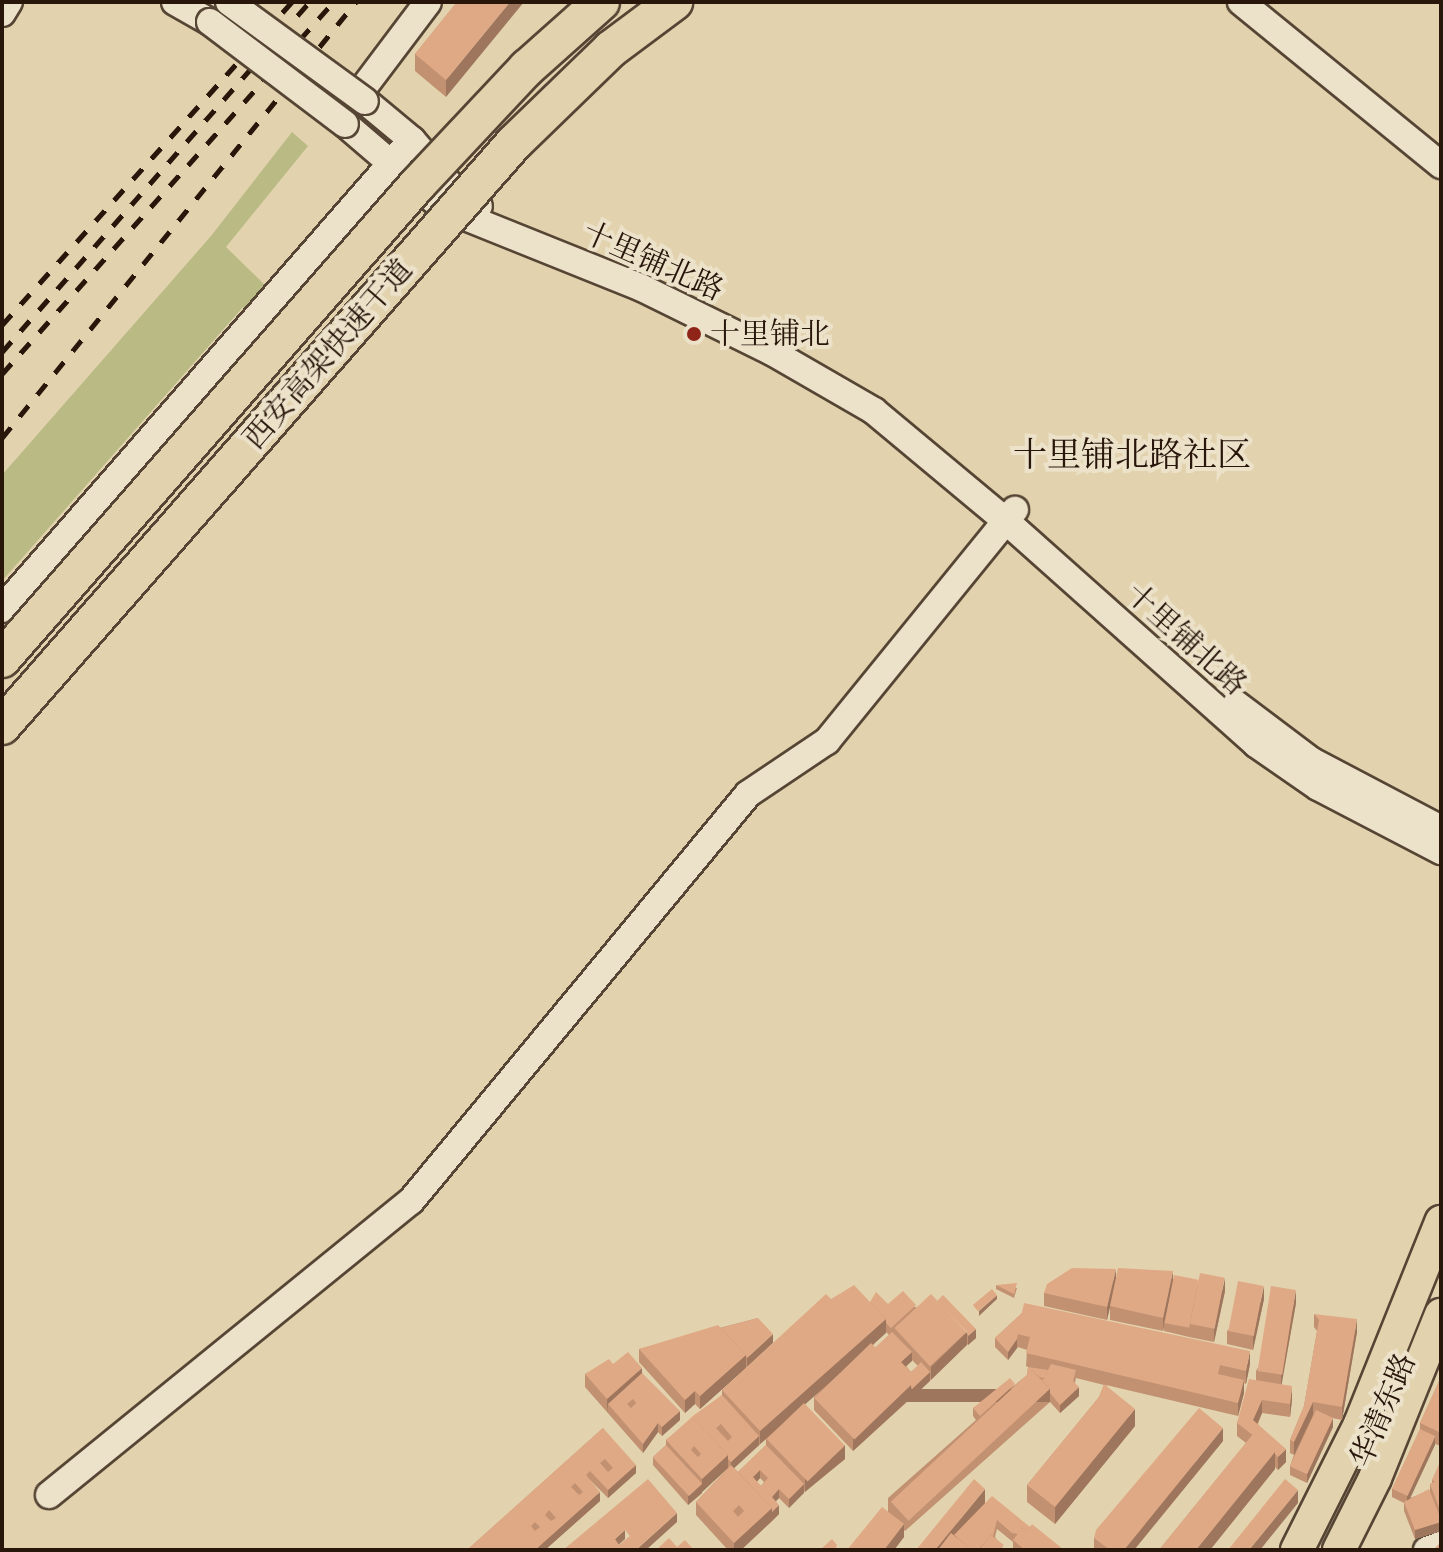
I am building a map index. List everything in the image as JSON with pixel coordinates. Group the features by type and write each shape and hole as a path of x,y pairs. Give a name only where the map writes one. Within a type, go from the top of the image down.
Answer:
{"highway":[{"name":"西安高架快速干道","path":"2,659 417,185 527,68 601,2"},
{"name":"西安高架快速干道","path":"2,726 514,143 611,49 674,2"}],"main road":[{"path":"1297,1550 1360,1424 1441,1222"},
{"name":"华清东路","path":"1316,1550 1367,1449 1441,1266"},
{"name":"华清东路","path":"1339,1550 1375,1478 1441,1315"},
{"path":"1355,1550 1396,1469 1441,1359"}],"street":[{"name":"十里铺北路","path":"175,2 210,22 345,124 443,208 642,288 833,386 900,430 1011,516 1273,734 1312,761 1441,829"},
{"name":"十里铺北路","path":"229,2 362,98 412,140 444,180 477,205 692,295 870,389 1256,744 1318,787 1441,851"},
{"path":"362,98 428,2"},
{"path":"1241,2 1441,165"},
{"path":"2,609 412,140"},
{"path":"49,1495 411,1201 748,794 827,741 1011,516"},
{"path":"1427,1550 1441,1545"}],"green space":[{"path":"292,132 308,146 226,247 269,289 250,312 243,307 2,581 2,475 211,236"}],"building":[{"path":"457,2 510,2 446,80 415,54"},
{"path":"1072,1268 1116,1269 1107,1307 1044,1293 1047,1284"},
{"path":"1118,1268 1173,1271 1163,1318 1110,1306"},
{"path":"1200,1273 1225,1278 1215,1329 1190,1324"},
{"path":"1174,1275 1199,1280 1189,1328 1165,1323"},
{"path":"1238,1281 1264,1286 1254,1336 1228,1331"},
{"path":"1017,1283 1014,1294 996,1285"},
{"path":"854,1285 886,1319 760,1431 722,1390 826,1294 831,1299"},
{"path":"1271,1286 1296,1290 1282,1375 1258,1371"},
{"path":"992,1289 997,1295 978,1311 973,1305"},
{"path":"903,1291 916,1305 891,1328 870,1302 876,1292 888,1304"},
{"path":"931,1294 966,1332 930,1366 894,1328"},
{"path":"943,1295 976,1329 968,1336 937,1301"},
{"path":"1024,1303 1250,1351 1246,1371 1220,1365 1218,1374 1244,1380 1238,1403 1026,1353 1030,1337 1017,1334"},
{"path":"1022,1313 1017,1339 1008,1352 995,1338"},
{"path":"1314,1314 1357,1319 1342,1407 1313,1402 1294,1442 1290,1440 1304,1406 1319,1320"},
{"path":"758,1318 773,1334 747,1358 721,1328"},
{"path":"718,1325 746,1355 700,1396 695,1391 685,1400 639,1349"},
{"path":"892,1332 912,1352 901,1362 911,1372 921,1362 930,1372 912,1389 875,1348"},
{"path":"871,1343 911,1385 854,1440 814,1398"},
{"path":"628,1352 642,1368 607,1399 585,1374 609,1359 613,1364"},
{"path":"1051,1364 1076,1370 1073,1381 1079,1387 1060,1405 1040,1378 1043,1380"},
{"path":"1028,1367 1048,1370 1044,1378 1032,1370 1027,1375"},
{"path":"1032,1370 1050,1389 909,1521 891,1502"},
{"path":"642,1373 680,1411 662,1427 658,1423 643,1444 608,1404"},
{"path":"1441,1377 1441,1433 1420,1423"},
{"path":"1010,1378 1015,1384 980,1416 973,1408"},
{"path":"1249,1379 1292,1386 1290,1404 1262,1400 1253,1420 1286,1449 1278,1457 1237,1423"},
{"path":"1104,1384 1135,1409 1055,1507 1027,1485 1099,1397"},
{"path":"722,1395 759,1436 731,1462 728,1455 690,1418","holes":["721,1424 732,1437 728,1441 716,1428"]},
{"path":"804,1403 845,1445 808,1482 767,1439"},
{"path":"1199,1408 1223,1428 1124,1550 1110,1550 1094,1538 1096,1530"},
{"path":"1316,1410 1333,1418 1307,1474 1290,1466"},
{"path":"692,1417 728,1455 702,1479 666,1440","holes":["694,1446 701,1454 698,1457 691,1450"]},
{"path":"603,1428 636,1465 608,1490 590,1471 586,1475 600,1492 535,1550 467,1550","holes":["605,1459 613,1468 608,1472 600,1463","575,1483 583,1492 579,1495 571,1487","549,1510 556,1518 551,1521 545,1515","535,1522 540,1527 535,1531 531,1526"]},
{"path":"1420,1429 1435,1436 1408,1496 1392,1489"},
{"path":"1253,1434 1275,1452 1196,1550 1159,1550"},
{"path":"666,1445 702,1484 689,1496 653,1457"},
{"path":"766,1445 804,1484 789,1499 779,1489 772,1497 779,1505 772,1512 772,1508 738,1472","holes":["760,1470 768,1478 761,1486 753,1477"]},
{"path":"1439,1464 1441,1479 1435,1482 1432,1480"},
{"path":"731,1465 772,1508 734,1543 696,1502","holes":["739,1505 744,1511 738,1517 733,1511"]},
{"path":"648,1479 677,1513 636,1550 563,1550","holes":["625,1530 630,1536 619,1545 615,1539"]},
{"path":"974,1479 985,1489 935,1550 916,1550"},
{"path":"1285,1479 1298,1490 1249,1550 1228,1550"},
{"path":"1441,1479 1441,1513 1430,1484"},
{"path":"1429,1489 1441,1522 1415,1530 1404,1502"},
{"path":"992,1496 1030,1527 1027,1531 1022,1528 1018,1534 1012,1533 997,1520 993,1536 978,1550 972,1550 954,1535"},
{"path":"882,1507 904,1524 884,1550 847,1550"},
{"path":"1032,1524 1064,1550 1025,1550 1013,1540 1022,1528 1027,1531"},
{"path":"951,1533 972,1550 938,1550"},
{"path":"991,1535 1004,1545 999,1550 979,1550"},
{"path":"669,1538 677,1547 685,1540 694,1550 656,1550"},
{"path":"832,1539 837,1545 835,1550 820,1550"}],"railway":[{"path":"2,325 292,2"},
{"path":"2,352 310,2"},
{"path":"2,374 333,2"},
{"path":"2,438 356,2"}],"place":[{"name":"十里铺北","path":"694,334"}],"district":[{"name":"十里铺北路社区","path":"1132,455"}]}
